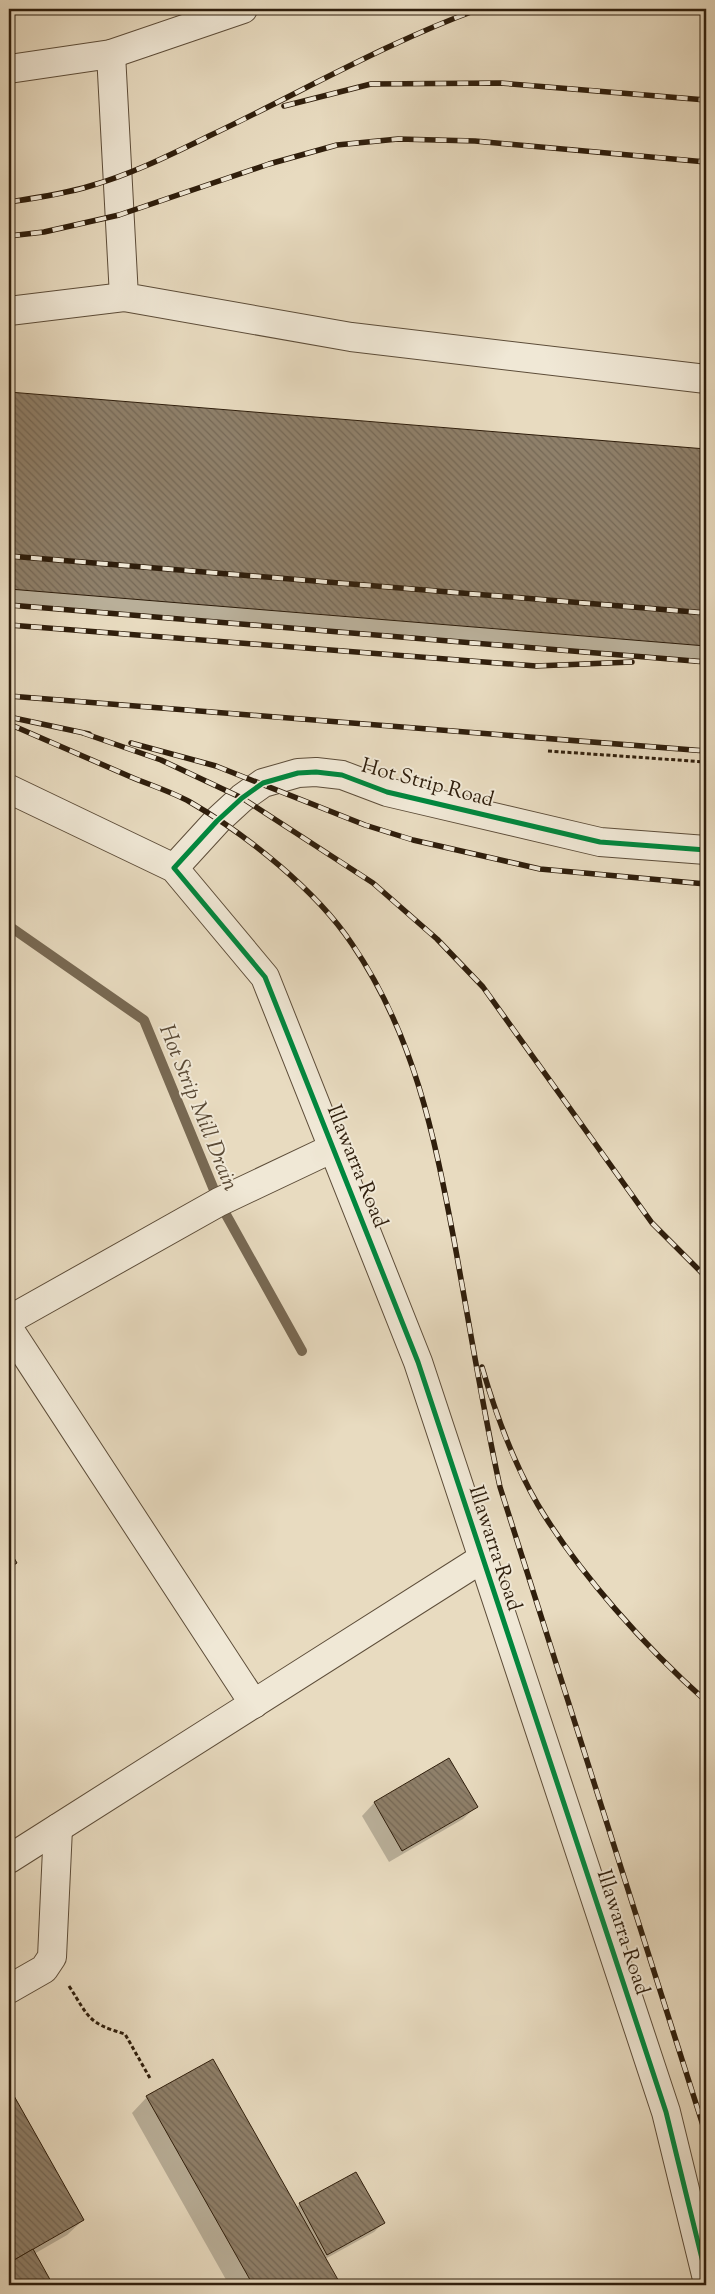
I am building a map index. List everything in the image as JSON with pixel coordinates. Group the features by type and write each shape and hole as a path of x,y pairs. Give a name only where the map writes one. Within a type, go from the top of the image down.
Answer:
{"street":[{"path":"9,69 111,54 243,9"},
{"path":"111,54 124,297"},
{"path":"9,311 124,297 351,337 706,379"},
{"name":"Hot Strip Road","path":"174,868 217,821 242,798 263,783 298,773 316,772 342,775 387,792 600,842 706,850"},
{"path":"9,789 174,868"},
{"name":"Illawarra Road","path":"174,868 265,977 418,1362 666,2112 706,2275"},
{"path":"9,1320 218,1202 333,1148"},
{"path":"9,1329 254,1704"},
{"path":"9,1859 483,1558"},
{"path":"9,1989 44,1969 52,1957 58,1828"}],"path":[{"path":"548,751 706,762"},
{"path":"52,1957 89,2018 98,2026 124,2034 151,2080"}],"building":[{"path":"9,392 706,449 706,646 9,589"},
{"path":"9,1549 17,1563 9,1568"},
{"path":"449,1758 478,1807 402,1851 374,1802"},
{"path":"213,2059 341,2285 253,2285 146,2096"},
{"path":"9,2087 84,2220 9,2263"},
{"path":"356,2172 385,2223 327,2255 299,2203"},
{"path":"33,2249 53,2285 9,2285 9,2263"}],"waterway":[{"name":"Hot Strip Mill Drain","path":"9,926 144,1020 219,1202 302,1351"}],"railway":[{"path":"9,202 80,189 136,170 410,37 479,9"},
{"path":"284,106 371,84 500,83 706,100"},
{"path":"9,236 44,232 119,215 269,164 337,145 398,139 475,141 706,162"},
{"path":"9,556 706,613"},
{"path":"9,605 706,662"},
{"path":"9,625 536,666 632,662"},
{"path":"9,696 706,751"},
{"path":"9,717 89,734"},
{"path":"9,724 183,798 212,815 257,847 300,884 337,924 373,978 391,1014 419,1086 438,1162 500,1487 706,2135"},
{"path":"83,733 161,760 242,798 373,883 437,939 483,987 652,1223 706,1277"},
{"path":"131,743 216,766 365,825 413,840 540,869 706,884"},
{"path":"482,1367 493,1403 513,1455 529,1489 554,1531 593,1583 637,1634 706,1701"}],"cycle path":[{"path":"706,850 600,842 387,792 342,775 316,772 298,773 263,783 242,798 217,821 174,868 265,977 418,1362 666,2112 706,2275"}]}
